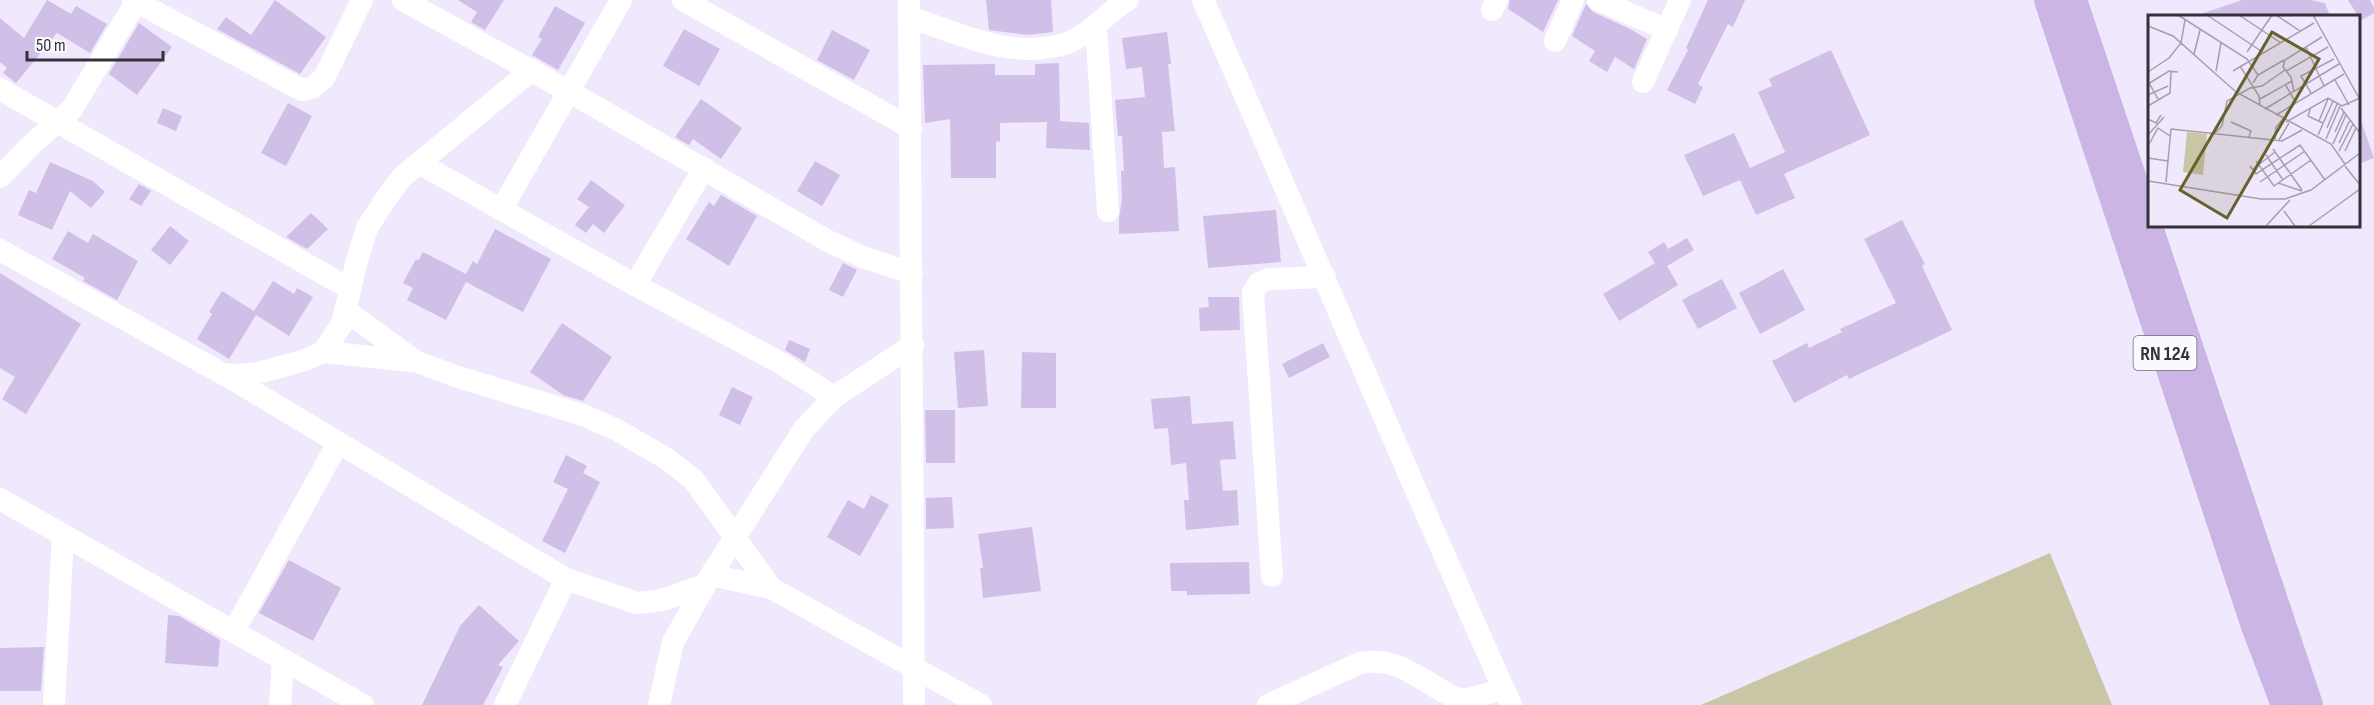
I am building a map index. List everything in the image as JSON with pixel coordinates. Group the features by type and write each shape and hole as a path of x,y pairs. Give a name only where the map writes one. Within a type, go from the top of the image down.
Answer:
{"main road":[{"name":"RN 124","path":"2048,0 2255,626 2285,705"},
{"name":"RN 124","path":"2073,0 2148,224"},
{"name":"RN 124","path":"2149,226 2309,705"}],"street":[{"path":"0,177 30,146 59,123 72,109 135,1 302,90 312,88 324,78 362,0"},
{"path":"404,0 532,70 828,240 865,258 912,273"},
{"path":"501,210 621,0"},
{"path":"682,0 911,128"},
{"path":"914,705 909,9 1000,47 1039,48 1068,42 1096,26 1128,0"},
{"path":"1203,0 1325,277 1453,578 1507,697 1458,699 1395,664 1377,660 1360,663 1268,705"},
{"path":"1555,41 1573,0"},
{"path":"1598,0 1667,30"},
{"path":"1643,82 1680,0"},
{"path":"1096,26 1108,211"},
{"path":"323,352 342,324 367,228 402,177 532,70"},
{"path":"0,89 348,299 415,361"},
{"path":"419,163 635,285 779,362 834,397"},
{"path":"635,285 704,168"},
{"path":"0,250 223,374 566,579 637,603 662,600 708,580 771,588 981,705"},
{"path":"1272,576 1253,293 1259,283 1268,279 1325,277"},
{"path":"659,705 673,642 708,580 804,429 834,397 913,345"},
{"path":"223,374 258,373 302,361 323,352 415,361 458,377 583,415 617,430 667,459 694,480 771,588"},
{"path":"241,618 338,443"},
{"path":"0,499 363,705"},
{"path":"54,705 63,535"},
{"path":"506,705 566,579"},
{"path":"280,705 283,660"}],"shaded area":[{"path":"2050,553 2112,705 1701,705"}],"building":[{"path":"47,0 71,14 76,6 107,24 90,53 57,33 16,83 3,73 7,68 0,62 0,18 24,38"},
{"path":"275,0 326,37 300,74 217,29 226,17 251,35"},
{"path":"458,0 504,0 485,30 471,22 477,12"},
{"path":"986,0 1051,0 1053,32 1027,35 989,30"},
{"path":"1510,0 1558,0 1543,32 1508,9"},
{"path":"1708,0 1745,0 1733,27 1728,24 1698,84 1703,87 1695,104 1667,90 1688,50 1686,48"},
{"path":"2242,0 2310,0 2325,3 2330,15 2201,15"},
{"path":"2348,0 2370,0 2374,13 2359,21"},
{"path":"1586,4 1593,12 1647,39 1634,69 1615,57 1607,72 1589,61 1595,51 1572,36"},
{"path":"555,6 585,23 558,70 532,55 542,39 538,37"},
{"path":"139,23 172,47 137,95 109,74"},
{"path":"684,29 720,49 699,86 663,66"},
{"path":"832,30 870,50 854,80 817,60"},
{"path":"1167,32 1175,131 1162,132 1164,168 1175,167 1179,231 1119,234 1122,198 1121,171 1124,171 1122,136 1118,136 1115,100 1145,97 1142,67 1126,69 1122,38"},
{"path":"1831,50 1870,135 1784,174 1795,198 1756,215 1740,180 1703,196 1684,155 1734,133 1750,168 1785,152 1758,92 1772,86 1769,79"},
{"path":"1059,63 1060,121 1089,123 1090,150 1046,148 1047,122 1000,123 1000,142 996,141 996,178 951,178 950,119 925,123 923,65 995,64 995,75 1035,75 1035,64"},
{"path":"701,99 742,128 721,159 693,139 689,145 675,137"},
{"path":"288,103 312,116 286,166 261,153"},
{"path":"163,108 182,116 176,131 157,123"},
{"path":"2359,118 2360,118 2374,158 2359,164"},
{"path":"815,161 840,175 822,206 797,191"},
{"path":"50,162 93,181 105,192 91,208 70,191 52,230 18,215 29,190 36,193"},
{"path":"591,180 625,205 604,233 593,224 586,233 575,225 589,207 577,199"},
{"path":"139,184 151,191 141,206 129,199"},
{"path":"721,195 757,216 729,266 686,239 709,202 714,206"},
{"path":"1276,210 1281,262 1208,268 1203,216"},
{"path":"311,213 328,229 307,249 286,237"},
{"path":"1902,220 1925,264 1922,266 1952,330 1849,379 1847,375 1794,403 1772,361 1807,343 1809,348 1842,332 1840,329 1896,303 1864,239"},
{"path":"170,226 189,241 170,265 151,250"},
{"path":"495,229 551,259 523,312 466,282 446,320 407,300 413,288 403,283 416,259 418,261 423,252 466,274 473,261 477,264"},
{"path":"68,231 88,243 93,234 138,261 117,300 83,281 85,278 52,259"},
{"path":"1687,238 1694,250 1667,266 1678,285 1619,321 1603,294 1655,263 1648,252 1664,242 1668,249"},
{"path":"843,263 857,270 843,297 829,290"},
{"path":"1783,269 1805,310 1760,334 1739,293"},
{"path":"0,273 81,324 26,414 2,399 15,377 0,368"},
{"path":"1722,279 1737,308 1698,329 1682,300"},
{"path":"273,281 294,294 297,288 313,297 289,336 256,315 229,359 197,339 212,314 209,312 222,291 254,311"},
{"path":"1208,297 1239,297 1240,330 1200,331 1199,308 1209,307"},
{"path":"562,323 612,357 583,401 563,395 530,372"},
{"path":"789,340 810,349 805,362 785,350"},
{"path":"1323,343 1330,357 1289,378 1282,364"},
{"path":"984,350 988,406 958,408 954,352"},
{"path":"1022,352 1056,353 1056,408 1021,408"},
{"path":"732,387 753,397 740,425 719,415"},
{"path":"1190,396 1192,424 1233,421 1236,459 1220,460 1223,491 1237,490 1239,525 1186,530 1184,500 1189,500 1186,463 1171,465 1168,428 1154,429 1151,399"},
{"path":"925,410 955,410 955,463 926,463"},
{"path":"566,455 587,466 583,473 600,482 565,553 542,541 568,489 553,482"},
{"path":"871,495 889,505 860,556 827,537 848,500 864,509"},
{"path":"952,497 954,528 926,529 926,498"},
{"path":"1032,527 1041,591 983,598 980,568 983,568 978,534"},
{"path":"289,560 341,588 313,641 259,613"},
{"path":"1249,562 1250,594 1187,595 1187,591 1171,591 1170,563"},
{"path":"479,605 519,641 498,665 503,667 483,705 422,705 460,626"},
{"path":"168,615 179,616 220,640 218,667 165,663"},
{"path":"44,647 41,691 0,691 0,648"}]}
